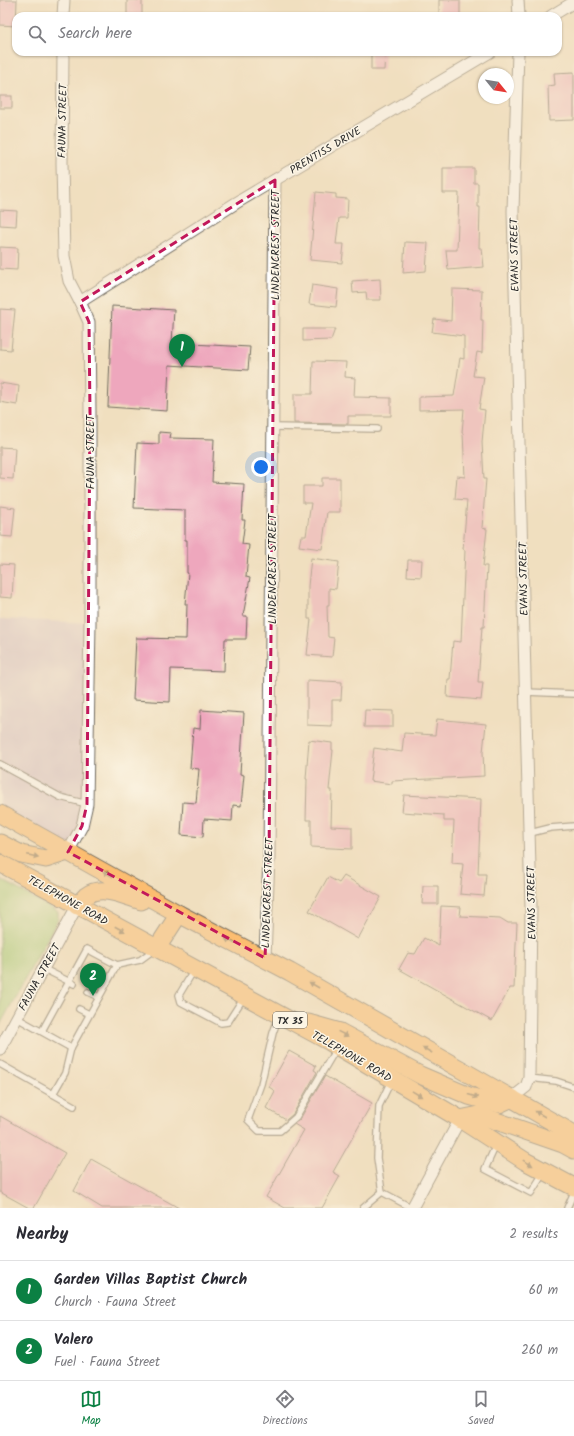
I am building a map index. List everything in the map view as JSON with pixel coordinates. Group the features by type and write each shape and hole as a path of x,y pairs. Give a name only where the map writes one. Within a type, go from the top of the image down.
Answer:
{"main road":[{"path":"0,814 179,914 265,958 574,1134"},
{"path":"0,843 21,854 46,859 68,852"},
{"name":"TELEPHONE ROAD","path":"0,863 77,906 245,995 338,1047 460,1119 525,1161 574,1187"},
{"path":"77,906 86,896 99,891 112,892 179,914"},
{"path":"157,948 179,914"},
{"path":"279,1014 340,1032 420,1076 470,1096 499,1104 512,1098"},
{"path":"460,1119 479,1115 563,1144 574,1150"}],"street":[{"path":"63,12 64,0"},
{"path":"518,0 519,12"},
{"path":"558,12 574,2"},
{"name":"FAUNA STREET","path":"63,56 62,163 64,256 69,281 89,322 90,389 90,623 87,804 82,826 68,852"},
{"name":"PRENTISS DRIVE","path":"80,302 207,221 483,56"},
{"name":"EVANS STREET","path":"518,56 513,211 530,833 531,907 529,1078"},
{"name":"LINDENCREST STREET","path":"265,958 270,858 275,180"},
{"name":"FAUNA STREET","path":"0,1049 77,906"},
{"path":"512,1098 526,1087 529,1078"},
{"path":"412,1208 460,1119"}],"lane":[{"path":"274,427 377,429"},
{"path":"526,692 574,694"},
{"path":"0,764 60,797 87,804"},
{"path":"530,833 550,828 574,826"},
{"path":"42,1031 72,983 87,949 117,965 140,960 157,948"},
{"path":"53,1094 65,1073 71,1048 117,965"},
{"path":"195,968 179,995 181,1002 221,1023 228,1022 245,995"},
{"path":"44,969 72,983"},
{"path":"97,976 108,981"},
{"path":"88,992 99,997"},
{"path":"79,1009 89,1014"},
{"path":"279,1014 273,1032 261,1084 248,1120 259,1131 280,1130 296,1117 338,1047"},
{"path":"17,1018 71,1048"},
{"path":"0,1064 74,1106"},
{"path":"529,1078 556,1081 574,1087"},
{"path":"382,1192 377,1158 379,1106 392,1079"},
{"path":"497,1143 485,1169 531,1192 544,1172"},
{"path":"382,1192 412,1208"},
{"path":"363,1208 382,1192"},
{"path":"567,1208 574,1192"}],"highlighted area":[{"path":"275,180 269,858 265,958 68,852 82,826 87,804 90,412 89,322 80,302"}],"shaded area":[{"path":"0,619 90,623 87,804 68,852 0,814"}],"green space":[{"path":"0,879 58,912 58,919 0,1025"}],"building":[{"path":"0,0 17,0 17,12 12,12 12,26 0,25"},
{"path":"127,0 142,0 142,12 127,12"},
{"path":"439,0 460,0 460,12 439,12"},
{"path":"371,56 385,56 384,70 371,70"},
{"path":"574,72 574,120 549,121 548,86 555,85 554,73"},
{"path":"0,96 12,96 12,108 0,108"},
{"path":"443,168 474,168 474,183 478,183 478,207 480,207 479,248 482,248 484,267 448,270 446,250 457,250 459,193 443,193"},
{"path":"316,192 336,194 336,198 348,199 347,218 339,218 336,244 344,244 342,263 310,260"},
{"path":"0,210 17,211 16,226 0,225"},
{"path":"405,242 428,243 426,271 403,273"},
{"path":"0,247 18,248 17,270 0,269"},
{"path":"380,279 381,300 367,300 366,292 353,293 352,281"},
{"path":"312,285 338,289 336,307 309,304"},
{"path":"452,289 482,290 482,353 477,352 473,376 484,377 479,409 485,410 482,442 484,479 486,479 482,528 487,529 483,566 487,566 484,627 482,627 478,682 483,682 481,700 447,697 453,641 461,642 465,550 463,549 467,500 455,499 457,476 465,477 462,433 464,409 419,410 419,397 454,396 460,358 464,359 464,336 432,332 434,319 451,321"},
{"path":"112,306 174,310 172,343 250,347 248,370 169,365 167,411 108,407"},
{"path":"0,309 15,310 11,350 0,349"},
{"path":"303,329 335,329 331,340 303,341"},
{"path":"313,361 346,362 345,377 355,378 354,397 391,398 391,416 348,416 348,424 294,423 294,394 312,394"},
{"path":"0,383 19,386 17,405 0,402"},
{"path":"159,432 171,433 170,438 214,439 212,482 244,484 242,520 245,520 242,544 249,545 246,577 250,578 243,616 247,616 246,639 225,639 224,671 171,669 170,702 133,700 136,638 186,639 187,604 185,604 188,573 187,540 185,540 185,510 134,508 137,443 159,444"},
{"path":"0,447 15,448 13,479 0,478"},
{"path":"322,478 340,478 340,512 327,512 322,549 299,546 301,536 306,536 311,503 303,503 303,486 322,486"},
{"path":"0,506 15,508 12,537 0,536"},
{"path":"311,558 339,562 336,589 329,588 329,605 327,605 328,637 334,638 332,657 307,655 311,619 308,619 308,586"},
{"path":"408,560 422,560 421,577 407,576"},
{"path":"0,564 14,565 12,598 0,597"},
{"path":"307,680 342,682 341,700 332,700 332,726 307,725"},
{"path":"201,710 244,713 240,774 244,775 241,806 233,805 232,821 204,819 203,837 181,835 183,802 196,803 199,769 190,768 193,728 200,729"},
{"path":"365,710 393,711 393,727 364,727"},
{"path":"437,719 486,724 483,752 484,776 392,781 392,784 370,781 374,748 402,752 404,733 435,735"},
{"path":"309,740 332,743 333,750 329,790 332,790 331,826 352,827 352,849 311,847 311,820 306,820 306,779"},
{"path":"404,795 481,799 478,874 486,874 484,896 460,894 463,864 452,863 454,821 444,821 444,815 402,812"},
{"path":"344,876 381,897 358,939 309,911 328,877 339,883"},
{"path":"423,886 438,886 438,904 422,904"},
{"path":"441,906 461,907 460,916 500,918 508,923 517,923 514,988 510,988 492,1021 399,969 408,953 415,954 424,938 439,946"},
{"path":"289,1051 316,1066 314,1070 317,1072 293,1114 286,1120 266,1108 275,1091 269,1087"},
{"path":"325,1076 372,1103 333,1172 340,1176 322,1208 285,1208 266,1197 304,1130 294,1124 300,1119"},
{"path":"0,1116 65,1153 34,1208 29,1208 0,1192"},
{"path":"91,1159 179,1208 102,1208 74,1191"}],"place":[{"name":"Garden Villas Baptist Church","path":"182,367"},
{"name":"Valero","path":"93,996"}]}
